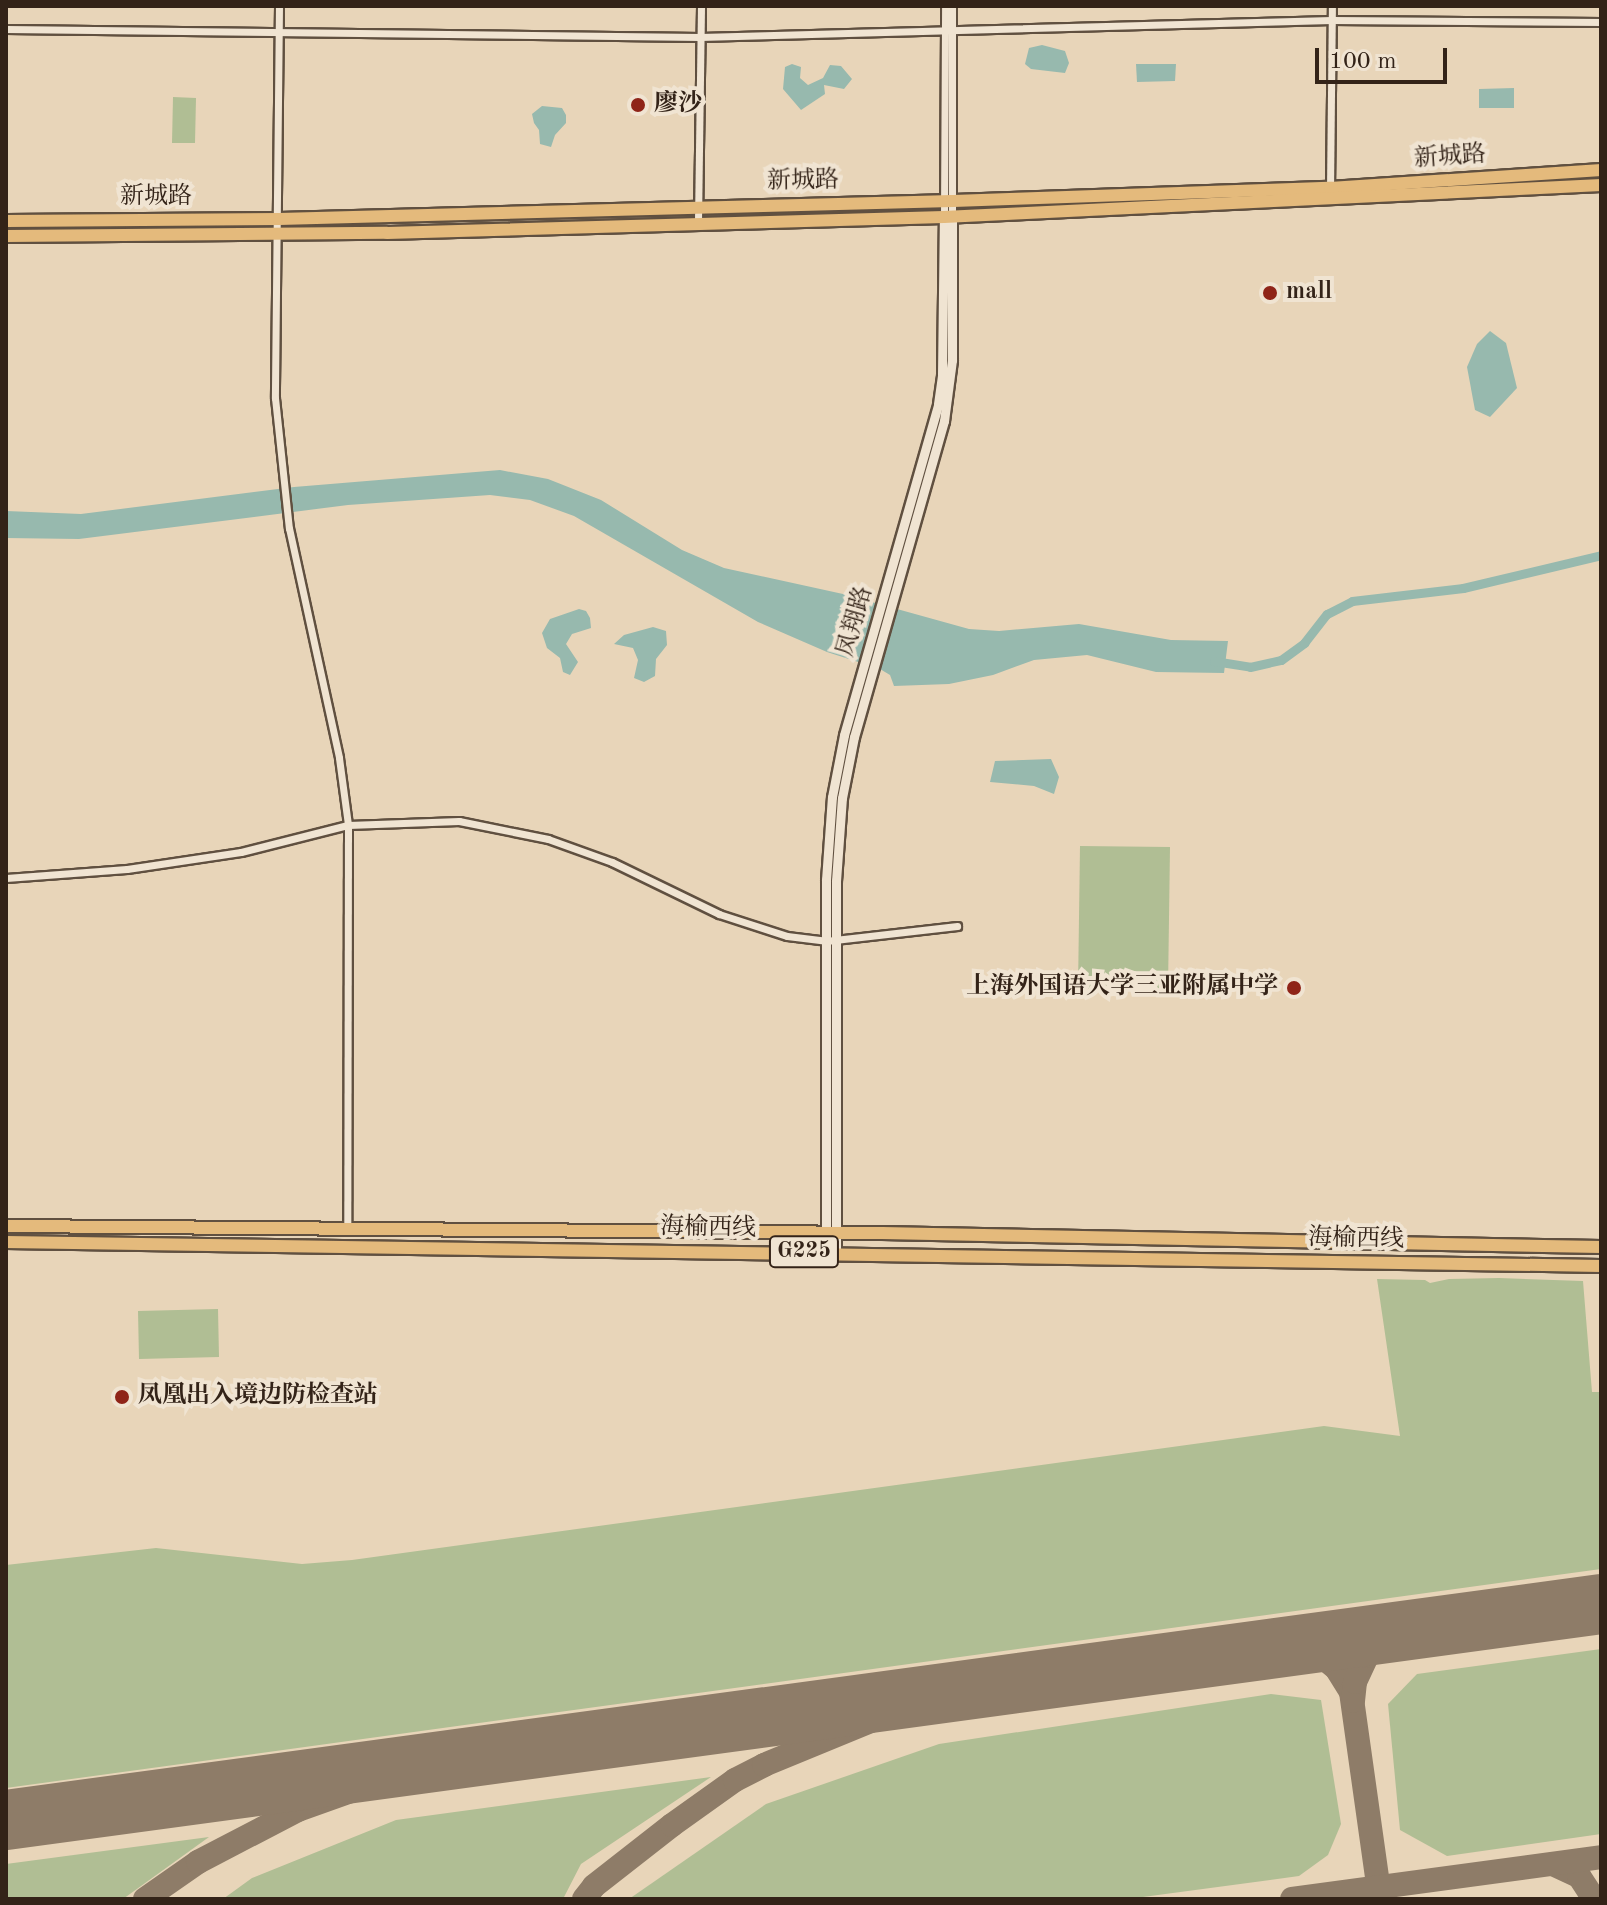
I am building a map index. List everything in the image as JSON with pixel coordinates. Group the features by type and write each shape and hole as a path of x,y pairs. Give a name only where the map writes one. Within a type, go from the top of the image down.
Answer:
{"main road":[{"name":"新城路","path":"6,236 279,234 948,216 1330,194 1601,170"},
{"name":"新城路","path":"6,221 279,219 1601,185"},
{"name":"海榆西线","path":"6,1226 831,1233 1601,1247"},
{"path":"89,1227 89,1242"},
{"name":"海榆西线","path":"6,1242 831,1252 1601,1266"}],"street":[{"path":"279,6 275,398 289,528 339,758 348,825 347,1229"},
{"path":"698,222 701,6"},
{"name":"凤翔路","path":"831,1252 831,940 842,798 868,670 938,404 942,374 948,216 948,29 945,6"},
{"name":"凤翔路","path":"948,29 952,6"},
{"path":"1330,194 1332,6"},
{"path":"6,29 700,37 1332,20 1601,22"},
{"path":"6,878 127,869 241,852 348,825 459,821 512,829 612,862 719,914 787,936 831,940 957,926"}],"green space":[{"path":"173,97 196,98 195,143 172,143"},
{"path":"1080,846 1170,847 1168,989 1078,989"},
{"path":"1377,1279 1425,1280 1430,1283 1449,1279 1583,1281 1592,1392 1601,1392 1601,1569 6,1788 6,1565 156,1548 302,1564 352,1560 1324,1426 1400,1436"},
{"path":"218,1309 219,1357 139,1359 138,1311"},
{"path":"1601,1649 1601,1834 1447,1856 1400,1830 1388,1704 1417,1674"},
{"path":"1271,1694 1321,1700 1341,1824 1328,1855 1299,1876 1128,1899 629,1899 766,1804 939,1744"},
{"path":"711,1777 581,1864 563,1899 223,1899 252,1878 396,1820"},
{"path":"209,1837 123,1899 6,1899 6,1864"}],"water":[{"path":"1042,45 1065,51 1069,63 1065,73 1031,69 1025,64 1029,48"},
{"path":"792,64 801,67 800,78 808,85 823,78 830,65 841,66 852,79 844,89 824,85 825,94 801,110 783,89 785,67"},
{"path":"1136,64 1176,64 1175,81 1137,82"},
{"path":"1514,88 1514,108 1479,108 1479,89"},
{"path":"542,106 562,108 566,115 566,123 555,135 551,147 540,144 539,130 532,114"},
{"path":"1490,331 1506,343 1517,388 1490,417 1475,410 1467,367 1477,344"},
{"path":"500,470 548,479 601,500 682,550 724,568 843,594 969,629 999,631 1079,624 1171,640 1228,641 1224,673 1156,672 1087,655 1034,660 993,675 949,684 894,686 890,675 880,669 827,652 758,622 574,516 530,500 490,495 348,505 79,539 6,538 6,511 81,514 294,487"},
{"path":"579,609 586,611 591,628 572,634 566,644 578,662 570,675 563,672 560,658 547,648 542,633 550,619"},
{"path":"653,627 666,631 667,645 656,659 655,676 644,682 634,678 638,660 633,648 614,644 624,635"},
{"path":"1051,759 1059,777 1054,794 1034,786 990,782 995,761"}],"waterway":[{"path":"1214,661 1250,667 1281,660 1304,643 1327,614 1352,601 1463,588 1601,555"}],"taxiway":[{"path":"1353,1701 1355,1682 1367,1656 1387,1639 1412,1630"},
{"path":"1276,1648 1304,1649 1321,1656 1336,1668 1351,1692 1380,1899"},
{"path":"584,1899 594,1886 672,1825 735,1780 764,1765 883,1716 999,1686"},
{"path":"145,1899 198,1862 298,1810 388,1778 483,1756"},
{"path":"1292,1899 1601,1857"},
{"path":"1553,1864 1579,1876 1594,1899"}],"runway":[{"path":"6,1820 1601,1604"}],"place":[{"name":"廖沙","path":"638,105"},
{"name":"mall","path":"1270,293"},
{"name":"上海外国语大学三亚附属中学","path":"1294,988"},
{"name":"凤凰出入境边防检查站","path":"122,1397"}]}
